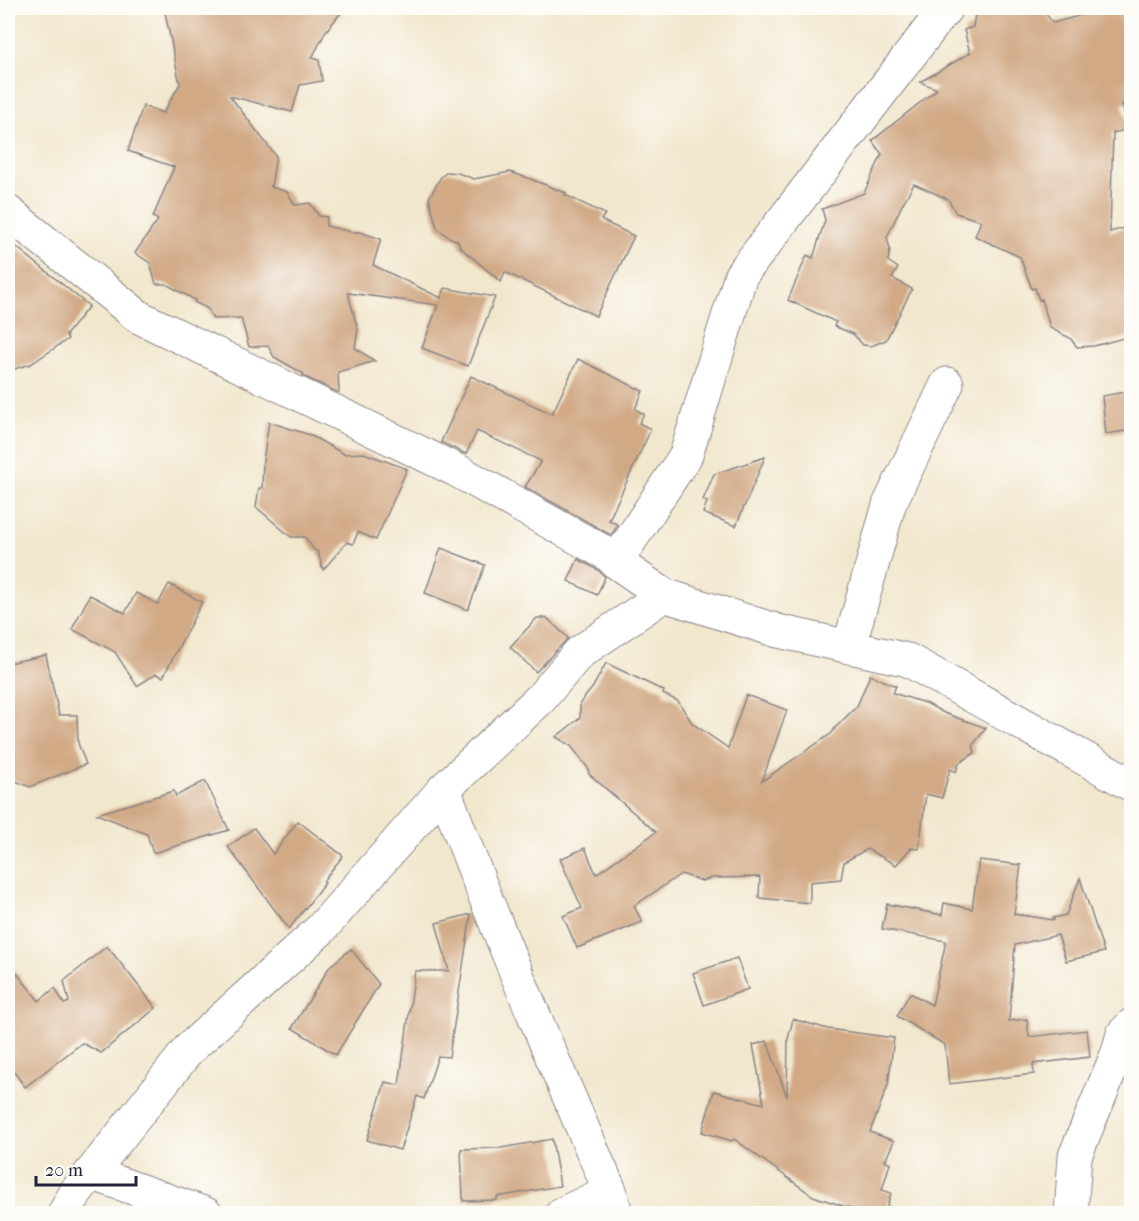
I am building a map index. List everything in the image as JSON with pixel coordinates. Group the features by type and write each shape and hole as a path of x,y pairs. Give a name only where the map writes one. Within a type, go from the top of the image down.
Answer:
{"street":[{"path":"616,562 686,455 741,275 946,8"},
{"path":"8,212 139,317 456,470 609,555 664,595 778,631 908,660 1131,785"},
{"path":"849,647 889,505 947,384"},
{"path":"64,1214 76,1192 189,1049 321,930 444,789 541,698 579,653 664,595"},
{"path":"444,789 472,866 527,1002 613,1202 562,1214"},
{"path":"1071,1214 1075,1156 1118,1052 1123,1034 1131,1025"},
{"path":"91,1173 206,1214"}],"building":[{"path":"164,8 345,8 326,31 312,58 319,60 322,81 300,85 292,112 230,96 276,156 271,187 287,192 295,205 310,203 319,216 327,217 326,226 360,232 381,239 373,265 441,298 445,288 495,297 468,366 422,348 438,305 348,293 358,330 355,348 375,361 338,372 339,392 337,392 303,376 304,374 274,357 268,346 249,347 241,318 213,319 208,309 194,302 195,300 166,284 156,284 150,263 135,253 158,220 153,217 174,167 128,151 143,106 163,113 180,84"},
{"path":"976,8 1023,8 1030,11 1041,8 1053,23 1107,8 1131,8 1131,102 1122,104 1129,129 1113,133 1110,232 1131,226 1131,336 1094,346 1077,347 1070,338 1050,328 1042,299 1039,300 1035,288 1032,289 1020,257 975,236 981,221 956,213 948,199 914,184 887,237 890,249 888,261 898,268 892,278 912,289 886,340 871,346 863,345 853,334 834,326 836,322 788,300 807,255 813,258 825,220 822,209 864,193 882,154 872,141 937,89 920,82 970,53 964,30 973,27"},
{"path":"447,172 474,179 510,172 528,178 566,193 565,195 605,214 601,220 634,236 596,316 505,272 501,282 460,247 458,241 437,228 429,198 441,177"},
{"path":"8,240 89,306 66,335 68,339 31,364 8,371"},
{"path":"578,359 643,391 635,409 644,414 639,423 651,429 609,520 618,525 611,535 525,487 541,461 477,431 466,454 441,442 471,376 552,414"},
{"path":"1131,391 1131,430 1106,434 1102,396"},
{"path":"269,422 310,435 344,454 364,453 407,469 376,540 358,532 353,544 347,542 323,570 318,552 305,537 291,537 256,507 259,488 262,488 263,461"},
{"path":"765,457 736,526 703,513 707,502 703,500 714,474"},
{"path":"441,548 485,565 468,610 425,593"},
{"path":"578,559 598,570 605,577 597,595 568,581"},
{"path":"169,584 202,602 163,677 156,674 137,686 115,652 72,629 90,595 125,613 136,593 158,604"},
{"path":"537,618 547,618 568,638 536,672 510,647"},
{"path":"46,655 59,715 77,715 78,743 86,764 30,787 8,778 8,663"},
{"path":"606,663 664,691 663,694 678,701 692,723 728,748 746,695 787,710 762,781 832,733 857,706 870,675 896,686 893,693 928,704 944,713 986,728 973,745 975,753 959,763 956,772 950,769 942,798 926,794 919,849 911,848 896,865 867,849 844,862 841,879 810,882 810,903 759,898 760,877 712,878 702,881 681,874 634,906 642,922 577,948 563,916 582,908 560,859 585,848 596,874 656,832 589,774 588,768 571,746 556,737 580,718 580,703 593,687"},
{"path":"205,781 229,830 153,853 147,834 97,814 174,791 176,796"},
{"path":"298,821 343,856 289,929 228,847 254,828 273,854"},
{"path":"979,860 1021,865 1014,914 1054,920 1053,918 1066,915 1080,878 1104,952 1066,961 1058,935 1015,945 1009,1021 1027,1019 1029,1037 1087,1030 1090,1057 1033,1064 1034,1074 949,1084 945,1045 897,1016 910,993 932,1005 946,941 882,929 887,904 942,915 944,903 972,909"},
{"path":"471,914 449,1057 438,1056 424,1099 417,1096 400,1150 367,1140 385,1082 399,1085 415,971 449,971 436,923"},
{"path":"107,946 156,1008 101,1053 82,1043 25,1087 8,1064 8,962 39,1001 55,988 64,1004 69,1002 64,981"},
{"path":"351,949 379,984 336,1055 292,1028 330,966"},
{"path":"737,958 748,989 704,1005 693,973"},
{"path":"793,1019 828,1029 894,1038 888,1085 870,1132 894,1141 885,1161 890,1163 882,1190 891,1193 885,1214 868,1214 813,1196 734,1139 732,1141 702,1132 714,1091 764,1104 753,1045 767,1041 787,1097 788,1039"},
{"path":"552,1139 560,1186 497,1197 497,1200 463,1201 461,1149 501,1148"}]}
